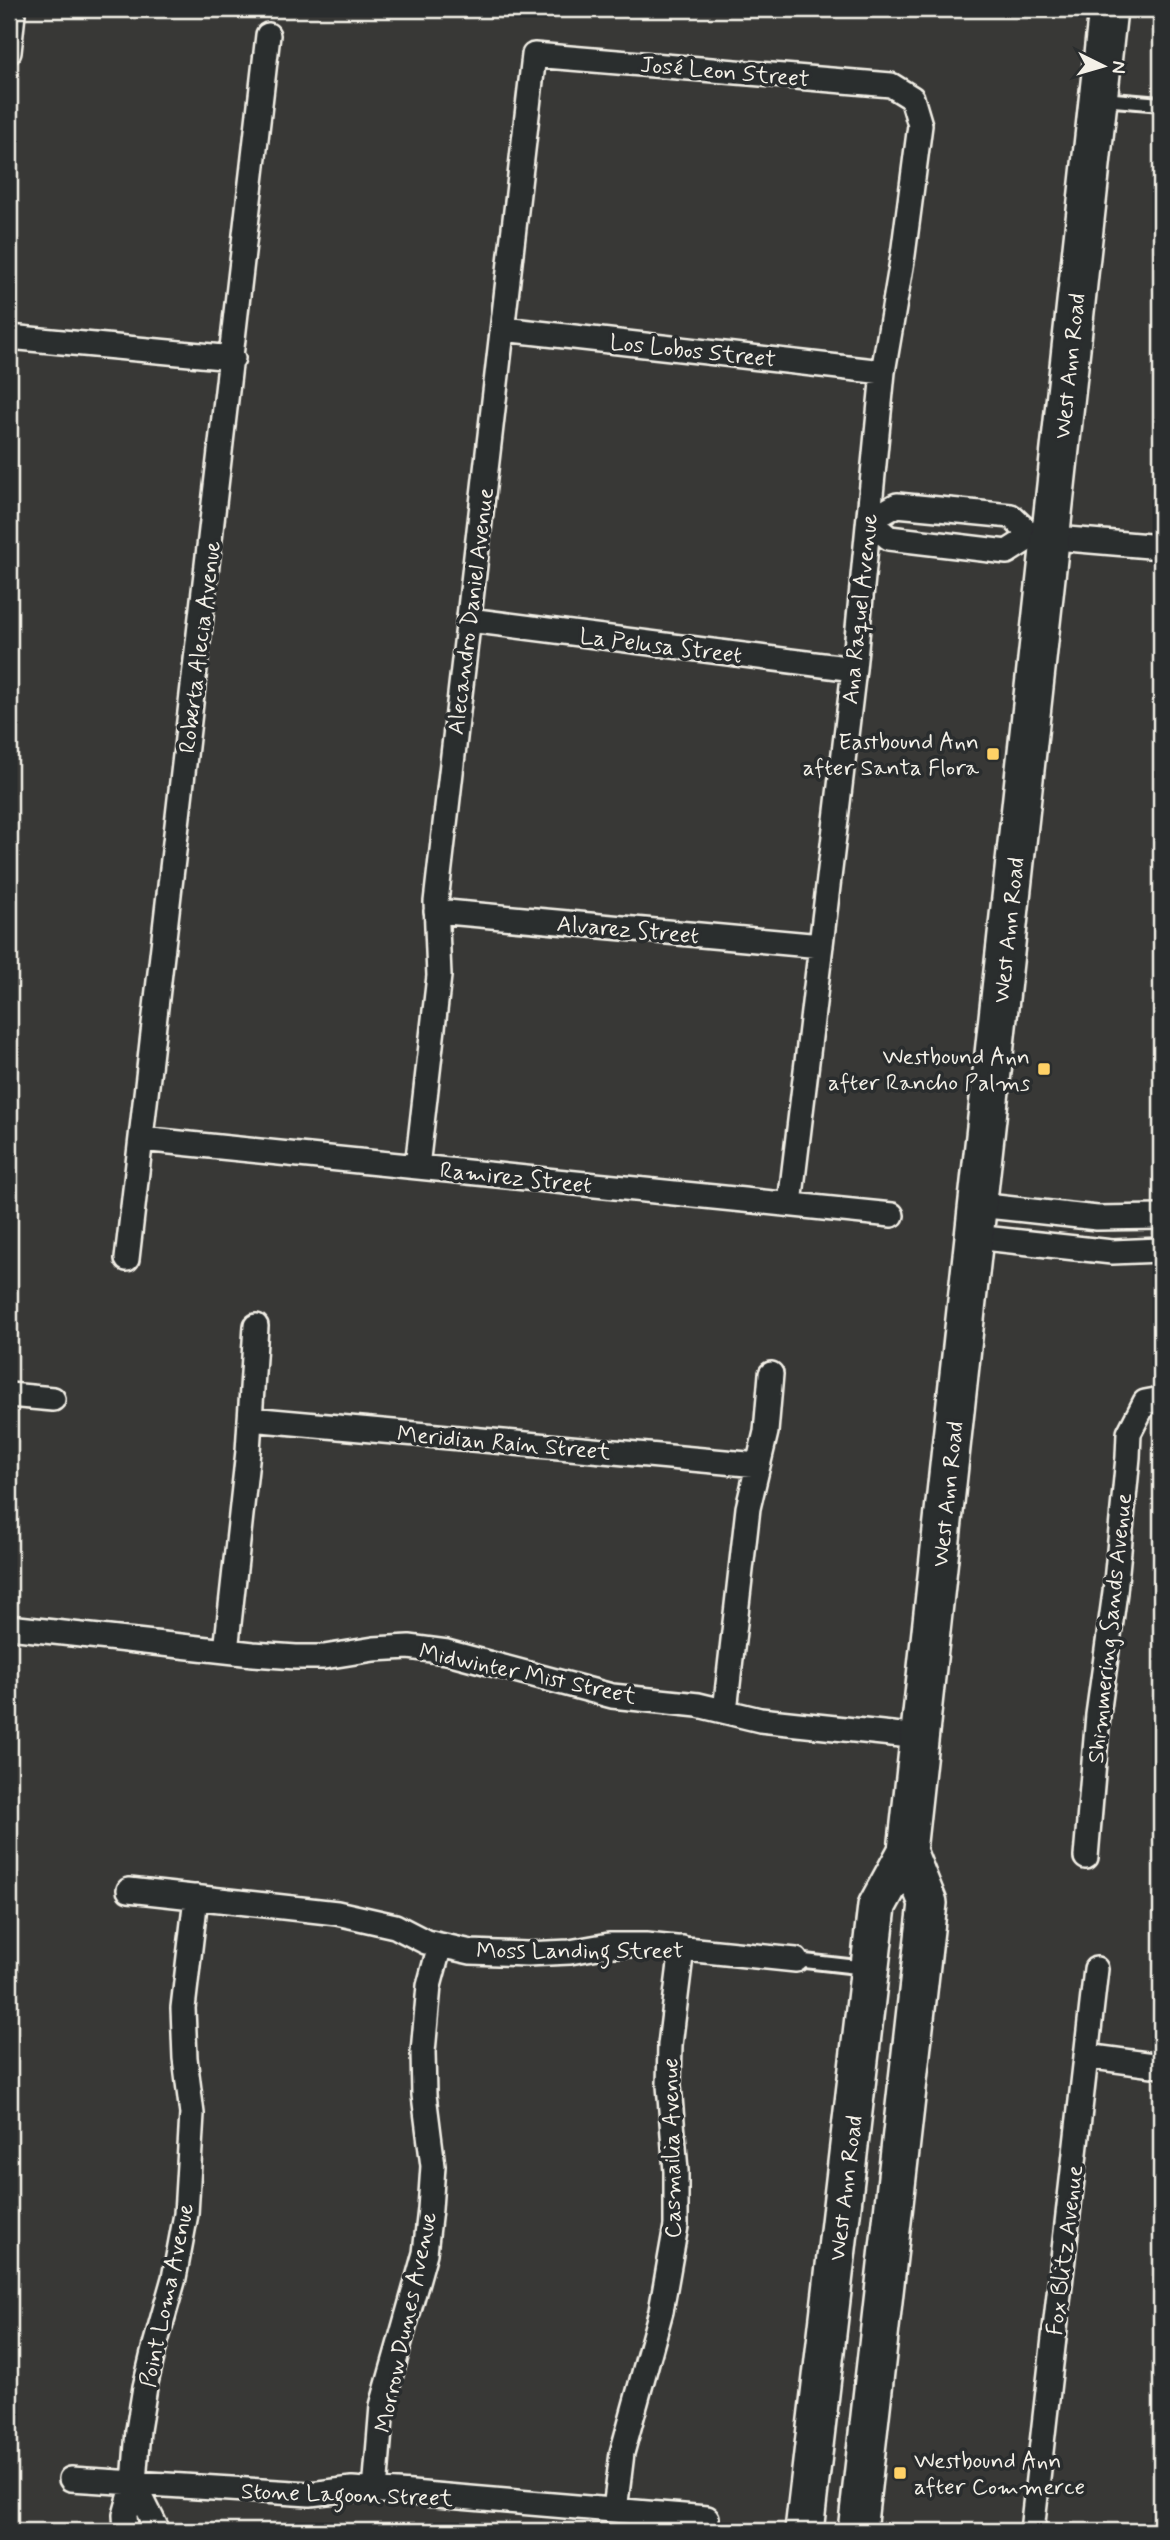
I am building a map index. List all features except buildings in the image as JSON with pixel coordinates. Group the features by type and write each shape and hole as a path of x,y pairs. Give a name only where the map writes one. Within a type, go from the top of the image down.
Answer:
{"main road":[{"name":"West Ann Road","path":"804,2531 877,1906 907,1851 976,1221 1041,537 1108,9"},
{"name":"West Ann Road","path":"857,2531 928,1903 907,1851"}],"street":[{"path":"9,52 13,14"},
{"name":"Roberta Alecia Avenue","path":"127,1259 233,358 268,36"},
{"name":"José Leon Street","path":"534,55 891,85 912,98"},
{"name":"Alecandro Daniel Avenue","path":"417,1167 439,976 436,911 534,55"},
{"name":"Ana Raquel Avenue","path":"790,1204 853,669 883,372 903,255 920,125 912,98"},
{"name":"Los Lobos Street","path":"503,329 883,372"},
{"path":"9,337 233,358"},
{"path":"1041,537 1011,516 909,506 897,505 869,521 889,538 1007,552 1041,537 1161,547"},
{"name":"La Pelusa Street","path":"469,620 853,669"},
{"name":"Alvarez Street","path":"436,911 821,946"},
{"name":"Ramirez Street","path":"141,1139 891,1215"},
{"path":"976,1221 1161,1216"},
{"path":"976,1221 1112,1252 1161,1250"},
{"path":"226,1651 248,1451 256,1326"},
{"path":"725,1711 748,1508 766,1432 771,1374"},
{"path":"9,1395 53,1399"},
{"name":"Shimmering Sands Avenue","path":"1086,1857 1098,1715 1115,1592 1129,1433 1153,1400"},
{"name":"Meridian Rain Street","path":"250,1419 758,1465"},
{"name":"Midwinter Mist Street","path":"9,1626 226,1651 324,1657 374,1649 409,1647 447,1652 612,1696 698,1705 760,1720 920,1737"},
{"name":"Moss Landing Street","path":"129,1890 337,1913 395,1926 426,1942 471,1952 493,1954 570,1951 609,1945 682,1948 796,1960"},
{"name":"Point Loma Avenue","path":"125,2531 125,2515 134,2483 145,2387 174,2278 186,2214 192,2114 185,2058 183,2008 196,1897"},
{"name":"Morrow Dunes Avenue","path":"375,2491 382,2406 425,2253 429,2220 432,2166 424,2095 424,2039 429,1986 440,1945"},
{"name":"Casmailia Avenue","path":"615,2510 625,2441 661,2311 676,2226 676,2171 669,2085 670,2045 682,1948"},
{"name":"Fox Blitz Avenue","path":"1032,2531 1096,1969"},
{"path":"1086,2056 1161,2066"},
{"name":"Stone Lagoon Street","path":"71,2479 310,2494 352,2489 707,2518"},
{"path":"134,2483 158,2531"}],"lane":[{"path":"1098,99 1161,104"},
{"name":"Moss Landing Street","path":"796,1960 870,1968"}],"place":[{"name":"Eastbound Ann after Santa Flora","path":"993,754"},
{"name":"Westbound Ann after Rancho Palms","path":"1044,1069"},
{"name":"Westbound Ann after Commerce","path":"900,2473"}]}
